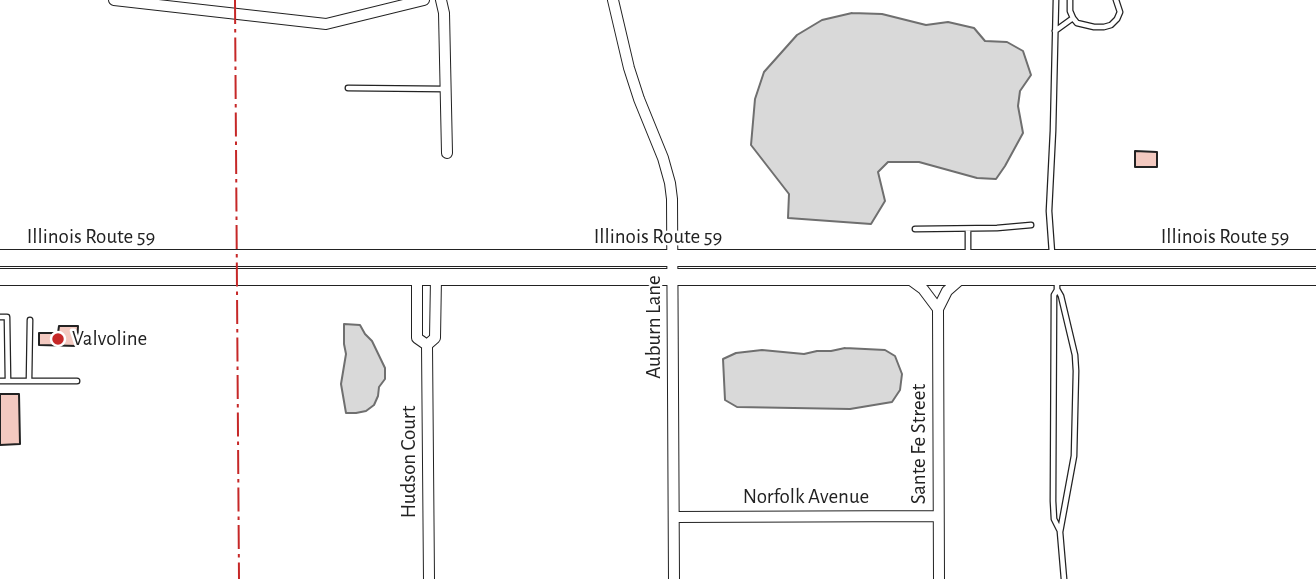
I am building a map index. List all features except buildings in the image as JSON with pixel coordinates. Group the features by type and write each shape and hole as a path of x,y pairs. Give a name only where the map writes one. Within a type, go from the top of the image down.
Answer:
{"main road":[{"name":"Illinois Route 59","path":"0,258 1316,258"},
{"name":"Illinois Route 59","path":"0,278 963,277 1057,283 1316,277"}],"street":[{"path":"114,0 326,24 424,0"},
{"path":"441,0 444,13 447,153"},
{"name":"Auburn Lane","path":"613,0 632,78 668,173 672,199 674,579"},
{"path":"908,277 923,289 938,309 947,291 963,277"},
{"name":"Hudson Court","path":"417,278 417,338 427,345"},
{"name":"Hudson Court","path":"429,579 427,345 435,338 436,278"},
{"name":"Sante Fe Street","path":"938,309 939,579"},
{"name":"Norfolk Avenue","path":"674,517 938,516"}],"lane":[{"path":"1052,258 1049,211 1056,0"},
{"path":"1070,0 1073,18 1077,23 1094,27 1111,25 1117,19 1120,12 1116,0"},
{"path":"1055,32 1073,18"},
{"path":"348,88 446,89"},
{"path":"915,229 1031,225"},
{"path":"968,229 968,258"},
{"path":"1057,283 1075,355 1076,381 1074,456 1060,532 1064,579"},
{"path":"1057,283 1053,502 1054,519 1060,532"},
{"path":"0,317 8,317 8,381"},
{"path":"29,381 30,320"},
{"path":"0,381 77,381"}],"shaded area":[{"path":"852,13 882,14 926,25 948,22 974,28 985,41 1007,42 1023,51 1031,75 1020,91 1018,106 1023,133 996,179 977,178 919,162 888,162 878,172 885,201 871,224 788,218 789,194 751,145 755,99 764,72 797,35 822,20"},
{"path":"344,324 360,325 372,341 385,368 385,379 379,387 374,405 366,411 356,413 346,413 341,384 346,354"},
{"path":"845,348 885,350 895,356 902,374 900,390 892,402 850,409 737,407 725,400 723,359 736,353 762,350 804,354"}],"power":[{"path":"235,0 239,579"}],"place":[{"name":"Valvoline","path":"58,339"}]}
